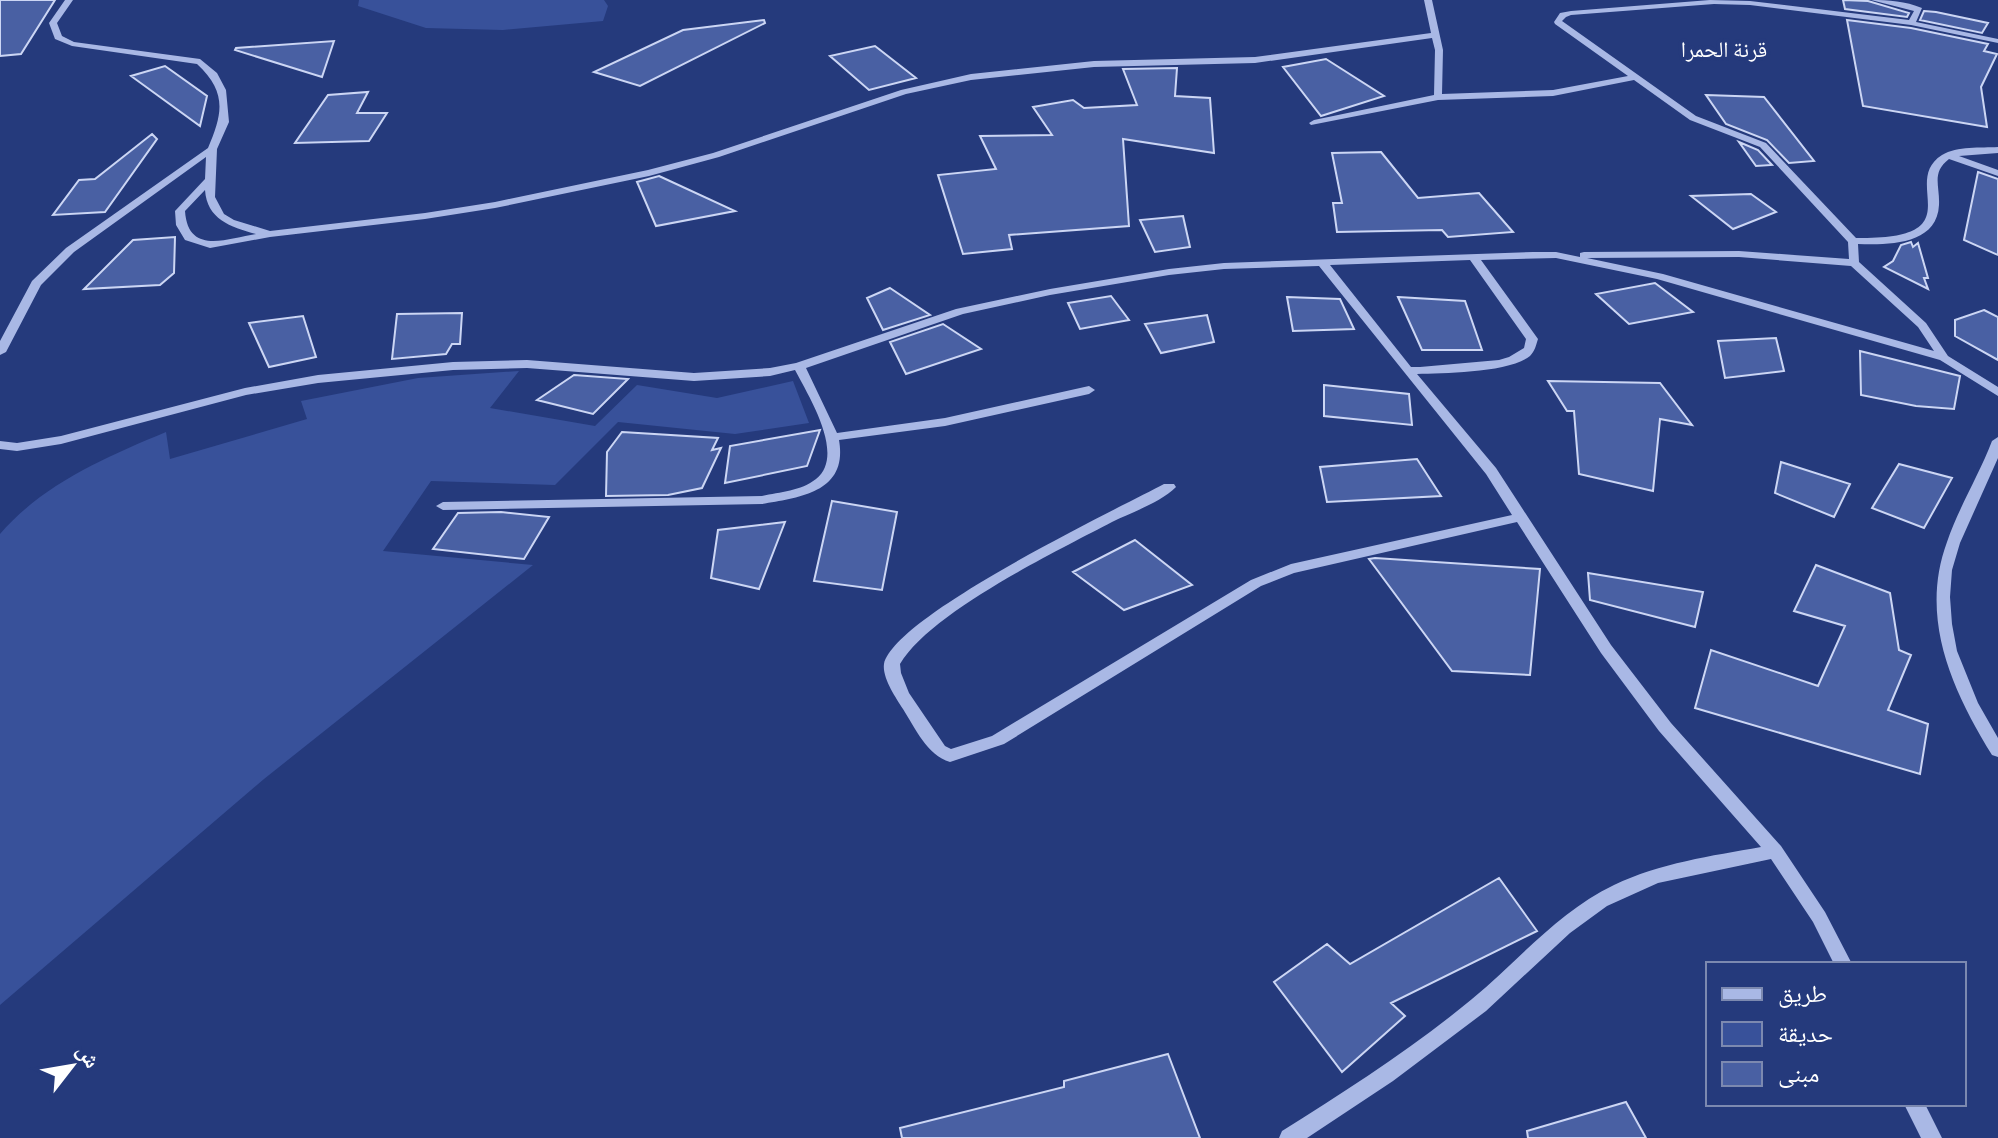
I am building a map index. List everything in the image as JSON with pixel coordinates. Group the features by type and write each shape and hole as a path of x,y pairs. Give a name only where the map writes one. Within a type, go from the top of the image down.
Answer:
{"street":[{"path":"69,0 53,23 58,37 72,44 200,62 214,75 222,90 224,122 212,149 207,181 212,205 218,215 245,228 270,234"},
{"path":"1428,0 1439,50 1438,97"},
{"path":"1875,0 1919,10 1911,23"},
{"path":"1854,263 1853,241 1763,145 1693,118 1562,27 1559,18 1571,13 1732,2 1911,23 1998,41"},
{"path":"207,181 180,211 181,225 189,238 210,245 270,234 495,205 649,173 716,155 904,92 971,77 1094,64 1255,60 1434,35"},
{"path":"1314,123 1438,97 1553,93 1637,77"},
{"path":"0,352 36,283 70,250 212,149"},
{"path":"1853,241 1910,237 1923,231 1932,217 1934,165 1948,155 1998,150"},
{"path":"1948,155 1998,173"},
{"path":"0,445 17,447 61,440 245,392 318,379 453,366 527,364 694,377 736,376 799,366 960,311 1050,292 1224,266 1556,255 1739,254 1854,263 1922,325 1944,358"},
{"path":"1556,255 1659,276 1944,358 1998,392"},
{"path":"1408,371 1505,362 1525,355 1530,349 1532,339 1474,258"},
{"path":"1323,264 1491,471 1614,661 1665,727 1775,851 1819,917 1842,962"},
{"path":"443,506 782,498 804,492 828,477 836,463 834,437 799,366"},
{"path":"834,437 945,422 1089,390"},
{"path":"1998,441 1993,469 1949,554 1941,611 1948,651 1980,724 1998,751"},
{"path":"1169,487 949,607 901,646 892,663 895,679 939,750 950,756 998,740 1220,602 1291,569 1522,517"},
{"path":"1289,1138 1368,1088 1449,1029 1582,913 1621,890 1671,873 1775,851"},
{"path":"1915,1106 1932,1138"}],"green space":[{"path":"359,0 604,0 608,6 603,21 503,30 426,28 358,6"},
{"path":"519,371 490,408 595,426 637,385 717,398 793,381 809,423 735,434 618,422 555,485 431,481 383,551 533,565 264,779 0,1005 0,534 17,516 56,486 98,462 166,432 170,459 307,419 301,401 418,378"}],"building":[{"path":"0,0 55,0 21,54 0,56"},
{"path":"1843,0 1868,1 1909,13 1907,17 1845,9"},
{"path":"1924,11 1988,23 1982,33 1920,20"},
{"path":"764,20 765,23 640,86 594,72 683,30"},
{"path":"1847,20 1911,28 1988,44 1984,51 1997,54 1981,87 1987,127 1863,106"},
{"path":"334,41 322,77 235,50 236,48"},
{"path":"875,46 916,78 869,90 830,56"},
{"path":"1326,59 1384,96 1321,116 1283,67"},
{"path":"165,66 207,96 200,126 131,76"},
{"path":"1177,68 1175,96 1210,98 1214,153 1123,139 1129,226 1009,235 1012,249 963,254 938,175 996,169 980,136 1052,135 1033,107 1073,100 1084,108 1137,105 1123,69"},
{"path":"368,92 357,113 387,113 369,141 295,143 328,95"},
{"path":"1706,95 1764,97 1814,161 1789,163 1767,140 1726,124"},
{"path":"152,134 157,139 105,212 53,215 79,180 95,179"},
{"path":"1739,142 1758,150 1772,165 1756,166"},
{"path":"1381,152 1418,198 1479,193 1513,232 1448,237 1442,230 1337,232 1333,203 1342,203 1332,153"},
{"path":"1978,172 1998,179 1998,255 1964,240"},
{"path":"659,176 735,211 656,226 637,182"},
{"path":"1751,194 1776,212 1733,229 1691,196"},
{"path":"1183,216 1190,247 1155,252 1140,220"},
{"path":"175,237 174,273 160,285 84,289 133,240"},
{"path":"1911,242 1913,247 1918,243 1928,289 1884,267 1893,261 1901,245"},
{"path":"1655,283 1693,312 1629,324 1596,294"},
{"path":"890,288 930,315 883,330 867,298"},
{"path":"1111,296 1129,320 1080,329 1068,303"},
{"path":"1287,297 1340,299 1354,329 1293,331"},
{"path":"1398,297 1465,301 1482,350 1422,350"},
{"path":"1984,310 1998,317 1998,360 1955,336 1955,320"},
{"path":"462,313 460,344 452,344 446,354 392,359 397,314"},
{"path":"1207,315 1214,342 1161,353 1145,324"},
{"path":"303,316 316,357 269,367 249,323"},
{"path":"943,324 981,349 906,374 890,342"},
{"path":"1776,338 1784,371 1725,378 1718,341"},
{"path":"1860,351 1960,376 1954,409 1916,406 1861,395"},
{"path":"574,375 628,379 593,414 537,400"},
{"path":"1548,381 1660,383 1692,425 1660,419 1653,491 1579,474 1574,411 1567,411"},
{"path":"1324,385 1409,394 1412,425 1324,416"},
{"path":"820,430 807,466 725,483 730,446"},
{"path":"622,432 718,438 712,450 721,448 702,488 668,495 606,496 607,452"},
{"path":"1417,459 1441,496 1327,502 1320,467"},
{"path":"1781,462 1850,484 1834,517 1775,493"},
{"path":"1899,464 1952,478 1924,528 1872,508"},
{"path":"832,501 897,512 882,590 814,581"},
{"path":"501,512 549,517 524,559 433,549 458,513"},
{"path":"785,522 759,589 711,578 718,530"},
{"path":"1135,540 1192,585 1124,610 1073,572"},
{"path":"1369,559 1540,569 1530,675 1452,671"},
{"path":"1816,565 1890,593 1899,650 1911,655 1888,710 1928,724 1920,774 1695,708 1711,650 1818,686 1845,626 1794,611"},
{"path":"1588,573 1703,592 1695,627 1590,600"},
{"path":"1499,878 1537,931 1391,1003 1405,1016 1342,1072 1274,982 1327,944 1350,964"},
{"path":"1168,1054 1200,1138 902,1138 900,1128 1064,1087 1064,1081"},
{"path":"1626,1102 1646,1138 1528,1138 1527,1131"}],"district":[{"name":"قرنة الحمرا","path":"1724,49"}]}
